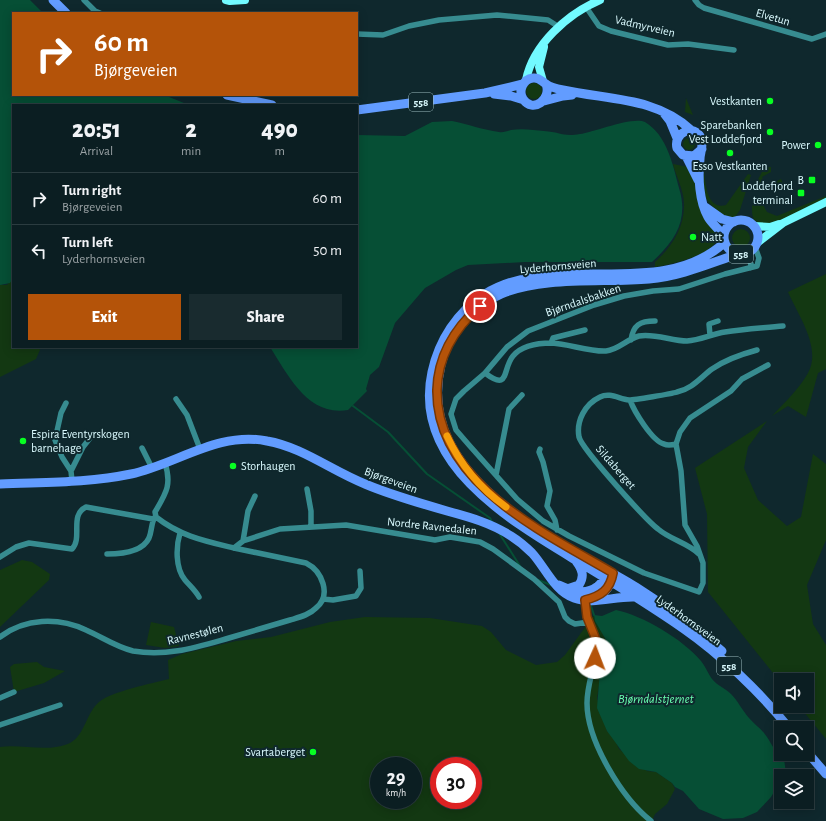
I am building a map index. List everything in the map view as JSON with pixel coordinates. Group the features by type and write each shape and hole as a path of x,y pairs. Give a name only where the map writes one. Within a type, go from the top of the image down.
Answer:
{"main road":[{"path":"53,0 65,12"},
{"path":"226,0 245,0"},
{"path":"524,100 521,92 535,55 559,27 586,7 600,0"},
{"path":"544,101 548,93 539,62 547,41"},
{"name":"558","path":"358,110 485,93 533,78 579,94 643,104 661,109 677,118 691,130 700,135 702,148 699,183"},
{"name":"558","path":"485,93 504,94 536,105 544,101 563,96 579,94"},
{"path":"232,96 268,104"},
{"name":"558","path":"661,109 670,121 677,138 677,148 681,154 686,156 699,183 707,216 724,239 728,248 742,254 756,245 758,234 754,226"},
{"path":"677,138 682,132 691,130"},
{"path":"686,156 697,154 702,148"},
{"path":"704,206 722,219 734,222 744,221 754,226 770,226 783,223 826,202"},
{"name":"558","path":"724,239 728,227 734,222"},
{"path":"756,245 783,223"},
{"name":"Lyderhornsveien","path":"724,239 712,253 702,258 665,269 637,273 551,276 504,284 485,294 453,323 442,341 436,355 431,376 430,399 434,424 447,454 470,483 498,510 575,560 668,608 703,635 748,678 764,695 770,706"},
{"name":"Lyderhornsveien","path":"742,254 667,276 624,280 551,283 508,291 490,299 466,320 453,336 442,359 437,384 439,410 446,433 465,467 488,492 515,514 699,640 770,706 783,721"},
{"name":"Bjørgeveien","path":"0,484 72,481 114,477 152,468 200,449 227,441 245,439 266,440 287,447 365,484 400,497 486,522 498,528 525,546 556,584 568,596 637,597"},
{"path":"567,589 575,587 582,578 581,569 575,560"},
{"path":"585,596 601,594 610,578"},
{"name":"Bjørgeveien","path":"556,584 585,596"},
{"path":"814,760 826,774"}],"street":[{"path":"84,0 99,12"},
{"name":"Elvetun","path":"695,0 698,5 704,8 812,39 826,34"},
{"name":"Vadmyrveien","path":"586,7 599,26 611,31 668,45 688,44 734,50"},
{"path":"358,34 383,35 409,26 432,21 497,15 548,20 559,27"},
{"path":"742,254 751,264 750,268 757,266 760,258 756,245"},
{"name":"Bjørndalsbakken","path":"701,556 704,570 703,583 699,592 644,573 557,530 528,509 496,475 456,430 451,414 456,399 485,373 507,347 533,329 594,305 653,291 679,289 725,274 750,268"},
{"path":"630,340 632,330 638,324 644,321 655,322"},
{"path":"710,335 708,324 718,321"},
{"path":"485,373 498,381 502,379 506,375 513,356 524,348 537,344 571,344 605,351 612,350 640,336 688,341 726,332 783,326"},
{"path":"551,343 553,338 585,330"},
{"name":"Sildaberget","path":"701,556 694,549 660,531 652,524 582,445 578,428 580,419 593,402 601,396 609,395 630,400 677,392 688,388 713,368 728,362 736,356 757,350"},
{"path":"701,556 697,546 684,525 681,471 676,444 680,432 690,418 731,392 742,379 768,365"},
{"path":"496,475 509,409 522,395"},
{"path":"176,399 187,415 200,449"},
{"path":"630,400 642,424 658,441 663,444 676,444"},
{"path":"66,403 61,413 55,440 62,458 71,471 72,481"},
{"path":"71,471 79,453 94,433"},
{"path":"142,448 152,468"},
{"path":"540,449 539,452 550,491 547,506 555,520 557,530"},
{"path":"107,554 121,554 136,549 145,544 149,538 155,518 155,512 169,486 165,463"},
{"path":"307,489 311,511 311,526"},
{"path":"243,541 248,511 255,496"},
{"path":"0,557 22,544 29,543 72,549 76,542 78,514 86,507 155,518 180,533 210,543 306,563 314,567 320,574 324,583 323,599 333,600 356,596 360,588 360,570"},
{"name":"Nordre Ravnedalen","path":"234,548 243,541 280,529 311,526 346,526 435,540 450,537 480,542 493,549 534,579 559,602 565,617 569,621 575,624 589,622"},
{"path":"180,533 177,549 180,569 184,579 196,592 198,597"},
{"path":"585,596 589,622 595,637 596,645 587,694 590,722 601,754 614,779 634,805 651,821"},
{"name":"Ravnestølen","path":"0,637 20,625 51,621 66,623 86,630 126,649 164,653 184,650 307,615 318,607 323,599"},
{"path":"0,698 14,692"},
{"path":"0,725 60,705"}],"shaded area":[{"path":"534,83 540,85 542,91 540,97 534,99 528,97 526,91 528,85"},
{"path":"686,98 693,115 685,112"},
{"path":"687,138 691,138 695,144 691,150 687,150 683,146 683,142"},
{"path":"673,164 688,167 718,235 716,242 702,253 672,264 655,267 655,262 667,250 676,236 680,228 684,212 684,198"},
{"path":"768,167 771,167 771,172 762,177 766,186 781,179 783,184 766,191 756,183 762,172"},
{"path":"704,168 708,193 714,203 719,206 726,205 748,174 751,175 740,210 735,217 728,218 709,203 706,198 704,187"},
{"path":"826,196 826,199 779,220 769,223 761,223 755,221 753,218 752,206 758,200 761,201 767,212 777,216"},
{"path":"737,229 745,229 750,234 748,245 745,247 737,247 732,242 732,234"},
{"path":"826,274 826,369 818,373 806,417 788,406 772,416 800,385 808,373 812,363 812,353 807,332 788,292"},
{"path":"12,279 12,348 39,348 40,350 36,359 0,377 0,285 7,285"},
{"path":"767,421 748,447 744,468 758,500 787,526 801,517 813,454 826,464 826,540 807,585 813,624 826,645 826,739 814,724 814,721 811,721 805,713 814,713 814,673 774,673 774,674 708,592 707,514 695,468"},
{"path":"22,560 32,562 50,574 49,580 0,627 0,570"},
{"path":"594,615 595,621 606,640 597,698 607,731 614,738 619,749 647,771 656,772 672,783 675,789 667,804 655,814 652,821 0,821 0,747 44,748 62,746 70,743 79,735 91,712 99,702 122,691 169,679 168,660 182,654 236,641 271,637 330,622 365,617 430,618 482,626 491,632 506,650 536,665 557,662 565,655"},
{"path":"151,622 174,627 179,646 165,648 146,645"},
{"path":"37,662 44,667 65,671 44,683 14,692 10,667 14,664"}],"water":[{"path":"0,0 30,0 42,12 12,12 12,96 166,96 186,104 12,104 12,280 10,283 0,285"},
{"path":"452,121 500,132 524,129 569,135 586,133 632,121 645,122 653,128 664,143 677,179 682,200 681,220 678,229 667,246 652,262 525,262 468,265 456,270 425,288 395,323 379,367 370,375 366,389 367,391 348,410 334,410 321,407 310,401 301,392 284,370 271,348 358,348 358,135 405,136 432,122"},
{"name":"Bjørndalstjernet","path":"616,610 638,617 673,637 694,653 712,679 729,692 749,718 764,733 774,748 774,761 784,761 785,769 774,769 774,792 757,812 743,818 723,819 699,809 683,791 675,787 672,783 656,772 639,769 629,761 607,731 597,708 600,670 606,640 595,621 594,615 602,616"}],"waterway":[{"path":"353,406 388,432 427,474 490,518 492,522"},
{"path":"499,533 520,566"},
{"path":"538,580 551,585"},
{"path":"590,603 594,615"}],"slow traffic":[{"path":"447,436 465,467 493,497 506,507"}],"place":[{"name":"Vestkanten","path":"770,101"},
{"name":"Sparebanken Vest Loddefjord","path":"770,132"},
{"name":"Power","path":"818,145"},
{"name":"Esso Vestkanten","path":"730,153"},
{"name":"B","path":"812,180"},
{"name":"Loddefjord terminal","path":"801,193"},
{"name":"Natt","path":"693,237"},
{"name":"Espira Eventyrskogen barnehage","path":"23,441"},
{"name":"Storhaugen","path":"233,466"},
{"name":"Svartaberget","path":"313,752"}],"route":[{"path":"480,306 458,328 442,359 437,384 437,397 441,421 452,446 465,467 473,477 502,505 526,522 613,573 612,582 605,592 597,597 585,600 585,610 595,637 595,658"}]}
